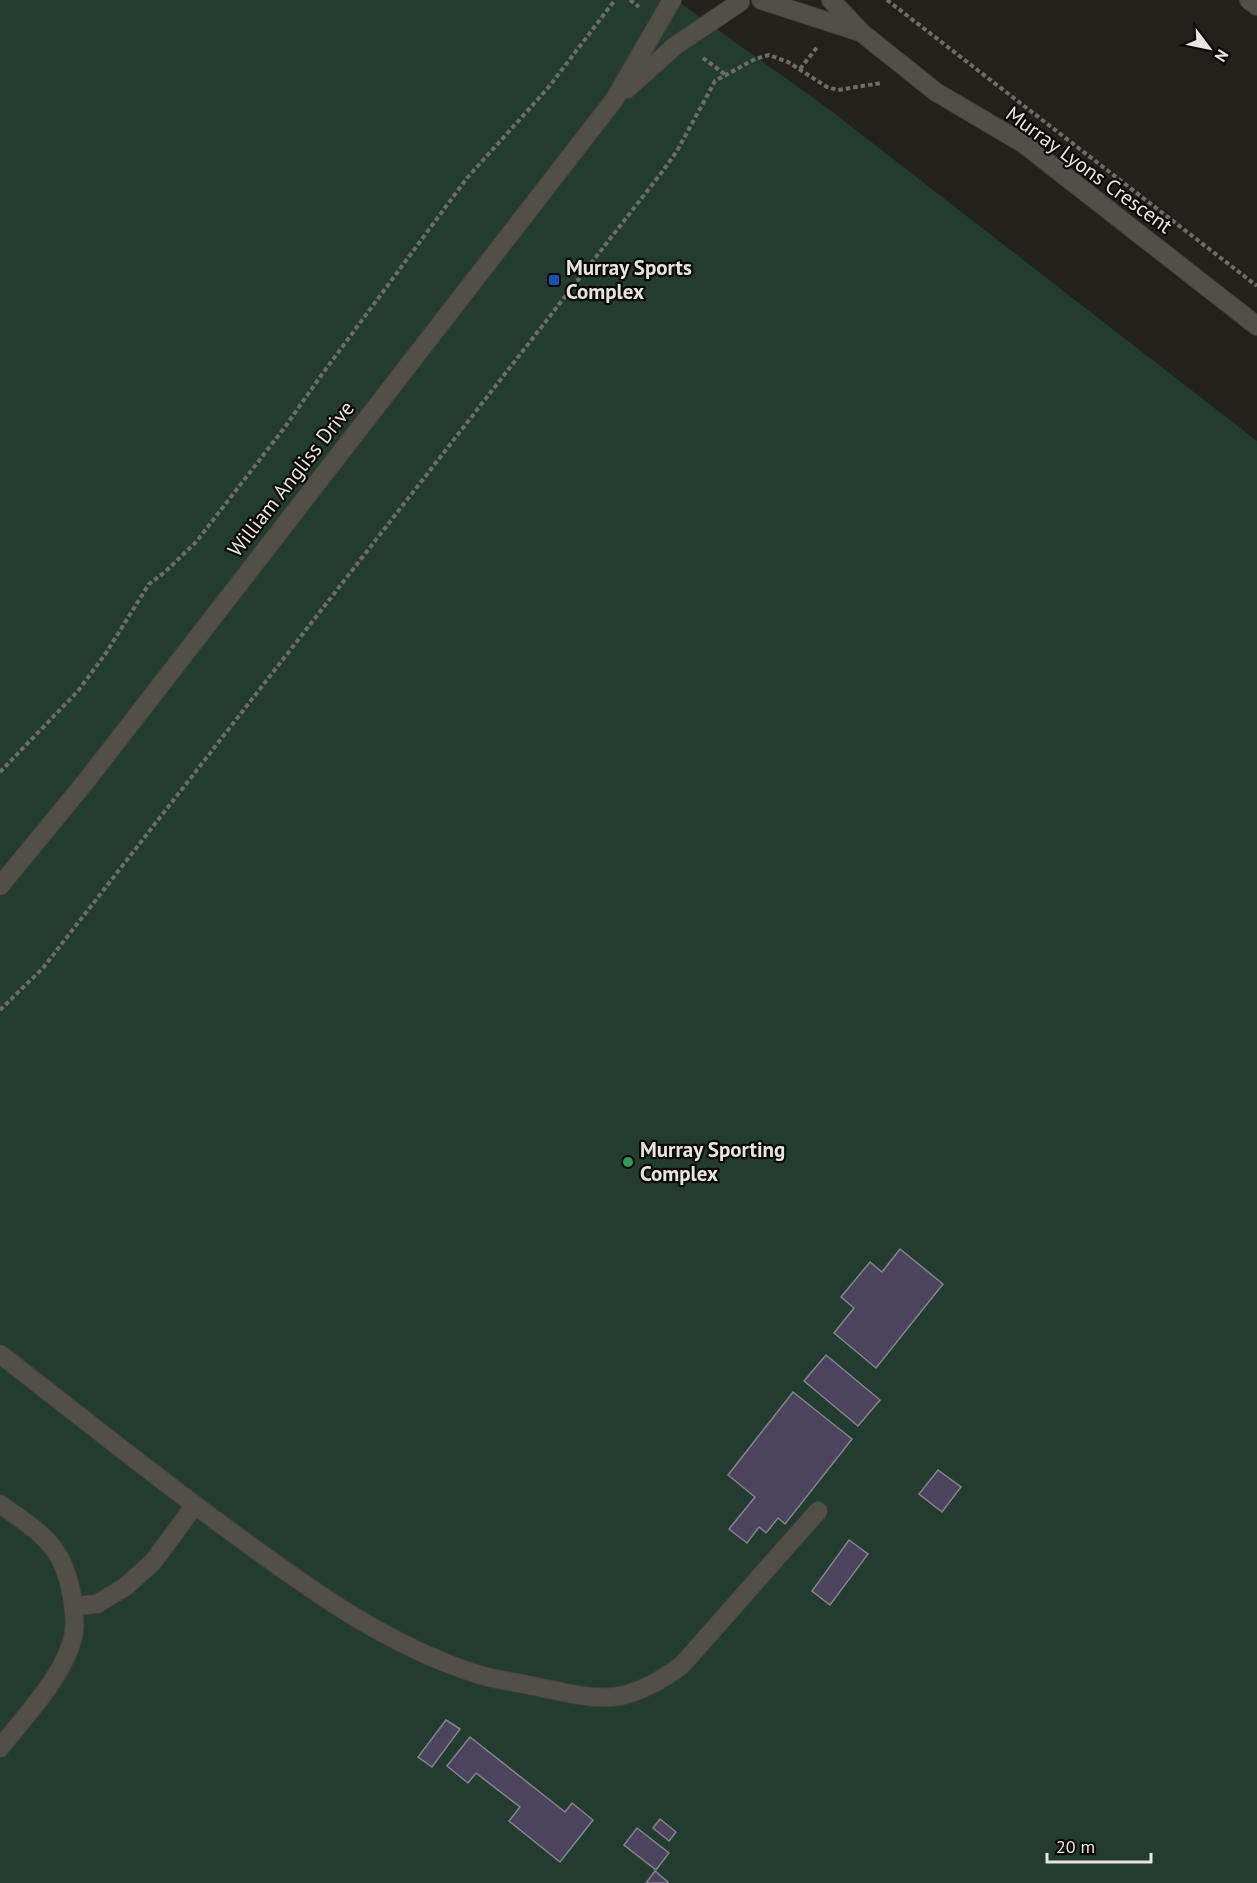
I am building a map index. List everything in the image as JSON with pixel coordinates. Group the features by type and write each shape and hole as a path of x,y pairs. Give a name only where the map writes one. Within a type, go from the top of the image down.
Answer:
{"street":[{"name":"William Angliss Drive","path":"1,884 87,780 614,100 672,0"},
{"path":"737,1 761,0"},
{"name":"Murray Lyons Crescent","path":"761,0 861,33"},
{"name":"Murray Lyons Crescent","path":"831,0 861,33 918,79 1024,144 1257,326"},
{"path":"1249,0 1257,6"},
{"name":"William Angliss Drive","path":"614,100 675,46 737,1"},
{"path":"0,1354 195,1505 316,1593 390,1637 480,1675 590,1697 615,1696 639,1690 662,1680 682,1665 819,1511"},
{"path":"0,1504 42,1535 56,1552 68,1574 74,1605 74,1632 65,1657 52,1680 0,1748"},
{"path":"74,1605 97,1604 125,1587 153,1562 195,1505"}],"path":[{"path":"0,772 78,691 106,653 149,584 196,542 285,427 467,178 548,87 615,0"},
{"path":"630,0 640,7"},
{"path":"887,0 1257,286"},
{"path":"0,1010 43,968 75,928 662,172 677,151 715,81 755,59 769,55 788,62 827,87 838,90 918,79"},
{"path":"800,69 810,57"},
{"path":"705,59 726,75"}],"green space":[{"name":"Murray Sporting Complex","path":"0,0 676,0 826,107 1257,441 1257,1883 0,1883"}],"building":[{"path":"900,1249 943,1284 876,1368 834,1333 854,1308 841,1297 870,1262 882,1272"},
{"path":"826,1355 880,1400 858,1426 804,1381"},
{"path":"793,1392 852,1439 785,1524 778,1518 766,1533 759,1527 747,1543 729,1529 755,1497 728,1475"},
{"path":"938,1470 961,1487 942,1512 919,1494"},
{"path":"849,1540 868,1554 830,1605 812,1591"},
{"path":"446,1720 460,1729 432,1767 418,1757"},
{"path":"470,1737 565,1812 572,1803 593,1820 560,1862 509,1821 520,1807 476,1773 468,1783 447,1766"},
{"path":"660,1819 676,1832 669,1841 653,1828"},
{"path":"637,1828 669,1853 656,1870 624,1845"},
{"path":"655,1871 668,1882 646,1883"}],"place":[{"name":"Murray Sports Complex","path":"554,280"},
{"name":"Murray Sporting Complex","path":"628,1162"}]}
